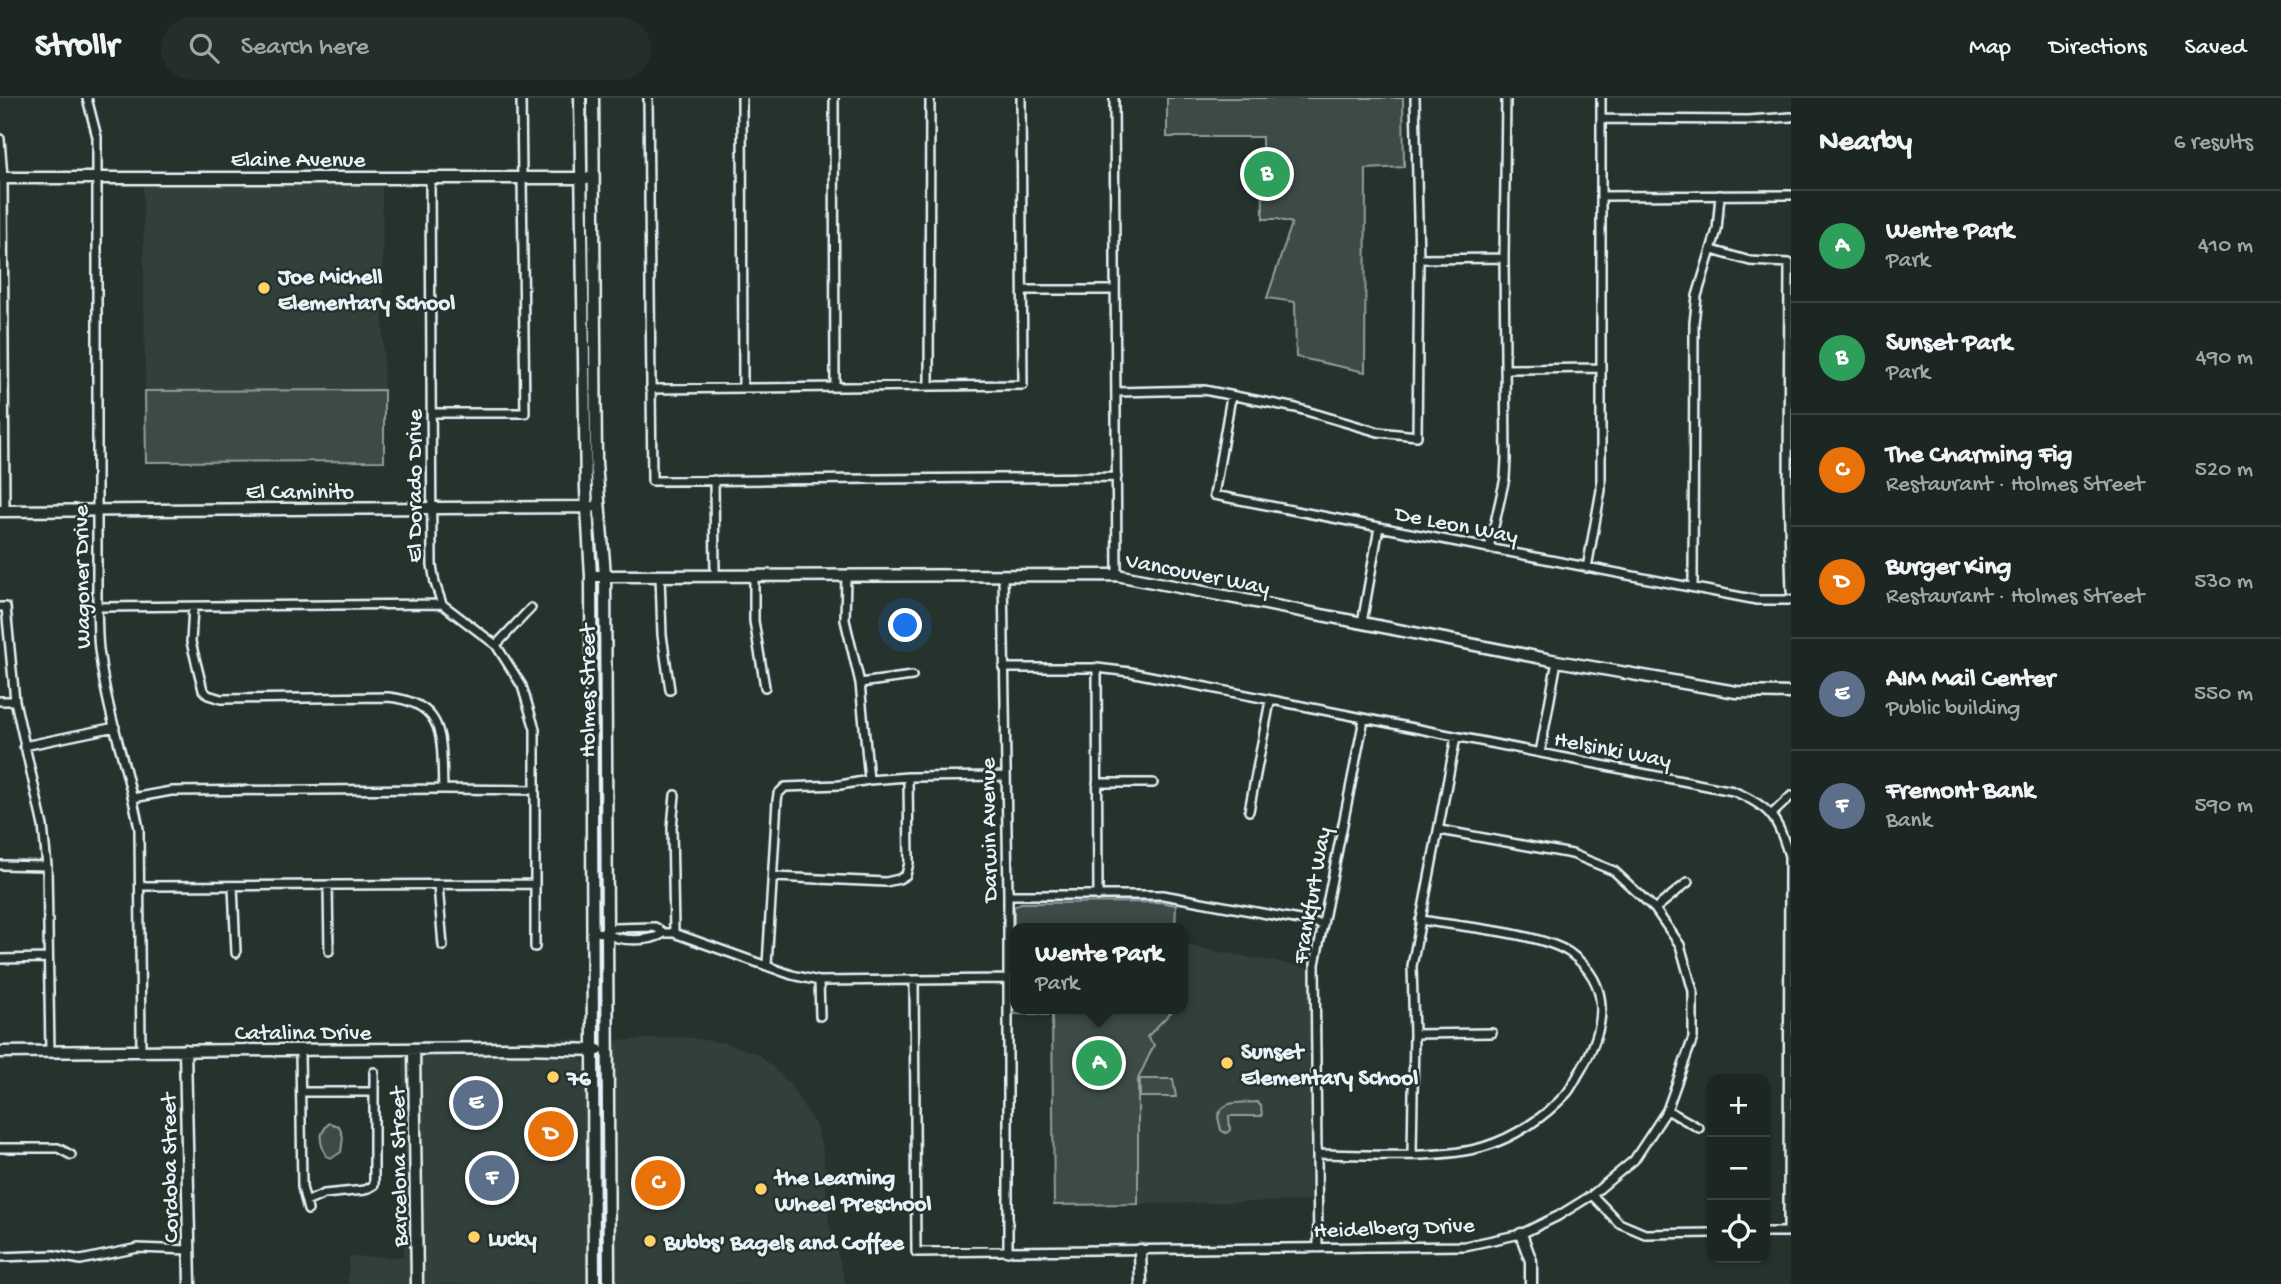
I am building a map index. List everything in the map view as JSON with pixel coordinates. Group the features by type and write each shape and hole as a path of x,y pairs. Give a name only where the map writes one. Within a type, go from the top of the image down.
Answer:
{"street":[{"name":"Wagoner Drive","path":"87,98 97,137 99,654 139,829 141,1052"},
{"path":"432,413 525,413 521,98"},
{"name":"Holmes Street","path":"580,98 587,507 591,576 594,1284"},
{"name":"Holmes Street","path":"593,98 596,463 605,575 608,1284"},
{"path":"648,98 652,481 1117,477"},
{"path":"741,98 743,386"},
{"path":"834,98 835,386"},
{"path":"929,386 930,98"},
{"path":"650,389 1023,385 1021,98"},
{"path":"1114,98 1117,575"},
{"path":"1117,392 1204,390 1296,408 1378,432 1417,436 1419,259 1415,98"},
{"path":"1489,548 1506,468 1506,98"},
{"path":"1587,568 1601,490 1601,98"},
{"path":"1602,119 1748,120 1791,117"},
{"path":"0,139 3,178 2,511"},
{"name":"El Dorado Drive","path":"430,177 432,565 442,604"},
{"name":"Elaine Avenue","path":"3,178 594,178"},
{"path":"1693,587 1694,323 1697,296 1717,230 1720,195"},
{"path":"1601,196 1791,195"},
{"path":"1712,250 1750,261 1789,263 1788,492 1791,591"},
{"path":"1419,259 1504,258"},
{"path":"1023,290 1115,290"},
{"path":"1506,369 1601,368"},
{"name":"De Leon Way","path":"1231,397 1214,495 1757,600 1791,600"},
{"path":"715,480 715,575"},
{"name":"El Caminito","path":"2,511 600,506"},
{"path":"1362,623 1379,527"},
{"path":"754,575 754,621 765,687"},
{"name":"Darwin Avenue","path":"1003,575 1004,776 1008,895 1008,1252"},
{"name":"Vancouver Way","path":"591,576 1117,575 1556,661 1736,692 1791,693"},
{"path":"660,576 662,635 670,690"},
{"path":"846,576 845,620 860,683 869,780"},
{"path":"97,607 442,604 496,645 522,686 535,729 535,947"},
{"path":"3,607 15,701 43,826 47,866 50,1052"},
{"path":"194,607 191,642 203,690 208,695 221,699 388,696 406,699 423,706 435,719 441,733 443,789"},
{"path":"496,645 531,608"},
{"path":"1541,753 1556,661"},
{"name":"Helsinki Way","path":"1003,668 1097,668 1130,671 1270,701 1734,791 1756,800 1772,814"},
{"path":"1097,668 1098,896"},
{"path":"860,683 912,676"},
{"path":"0,701 15,701"},
{"path":"1250,811 1270,701"},
{"name":"Frankfurt Way","path":"1318,1248 1315,964 1364,719"},
{"path":"24,747 115,727"},
{"path":"1412,1154 1412,966 1456,737"},
{"path":"767,965 777,801 785,787 840,785 908,777 1004,776"},
{"path":"774,877 886,882 906,875 908,777"},
{"path":"1097,783 1153,783"},
{"path":"134,798 171,791 535,790"},
{"path":"674,933 672,827 675,795"},
{"path":"1770,1232 1788,1232 1789,856 1772,814 1791,796"},
{"name":"Heidelberg Drive","path":"914,980 916,1252 1465,1246 1521,1234 1592,1195 1634,1160 1667,1110 1693,1038 1693,992 1680,945 1656,909 1614,871 1572,854 1440,830"},
{"path":"0,865 47,866"},
{"path":"1656,909 1688,882"},
{"path":"141,886 535,884"},
{"path":"438,885 443,946"},
{"path":"233,886 236,953"},
{"path":"328,886 329,951"},
{"path":"1008,895 1163,895 1322,924"},
{"path":"1318,1154 1456,1153 1484,1147 1532,1125 1568,1092 1589,1055 1603,1016 1599,989 1587,966 1567,951 1543,940 1420,920"},
{"path":"594,932 605,933 614,928 655,927 664,933 674,933 792,975 819,981 1006,979"},
{"path":"0,959 48,958"},
{"path":"819,981 820,1016"},
{"path":"1414,1034 1492,1033"},
{"name":"Barcelona Street","path":"414,1049 418,1284"},
{"name":"Catalina Drive","path":"0,1052 607,1049"},
{"name":"Cordoba Street","path":"185,1050 190,1284"},
{"path":"300,1051 302,1186 307,1206 324,1194 365,1191 373,1185 374,1072"},
{"path":"301,1092 374,1092"},
{"path":"1667,1110 1699,1128"},
{"path":"0,1148 58,1148 71,1155"},
{"path":"1592,1195 1619,1223 1645,1234 1707,1233"},
{"path":"1521,1234 1531,1261 1531,1284"},
{"path":"0,1256 54,1255 81,1260 138,1248 189,1250"},
{"path":"1140,1250 1141,1284"}],"shaded area":[{"path":"1167,98 1403,98 1404,167 1366,169 1365,372 1296,357 1295,302 1267,298 1292,223 1263,219 1262,137 1167,137"},
{"name":"Joe Michell Elementary School","path":"382,185 384,461 146,462 143,186"},
{"path":"384,390 384,461 146,462 145,391"},
{"path":"1161,902 1176,905 1175,923 1014,923 1014,907 1021,903"},
{"name":"Sunset Elementary School","path":"1188,946 1309,968 1310,1201 1138,1204 1138,1079 1153,1046 1146,1037 1169,1014 1188,1014"},
{"path":"1014,1014 1169,1014 1147,1037 1154,1045 1138,1079 1138,1204 1054,1205 1052,1015"},
{"path":"685,1037 726,1043 760,1055 791,1086 816,1126 823,1151 829,1223 846,1284 612,1284 616,1162 611,1129 610,1041"},
{"path":"582,1039 582,1061 587,1067 588,1284 348,1284 349,1257 404,1257 403,1041"},
{"path":"1140,1079 1173,1079 1176,1097 1140,1097"},
{"path":"1257,1102 1261,1106 1262,1116 1229,1116 1230,1130 1226,1133 1221,1130 1218,1117 1224,1107 1233,1103"},
{"path":"329,1123 339,1126 343,1137 341,1152 332,1158 326,1156 321,1142 321,1135"}],"place":[{"name":"Sunset Park","path":"1267,174"},
{"name":"Joe Michell Elementary School","path":"264,288"},
{"name":"Wente Park","path":"1099,1063"},
{"name":"Sunset Elementary School","path":"1227,1063"},
{"name":"76","path":"553,1077"},
{"name":"AIM Mail Center","path":"476,1103"},
{"name":"Burger King","path":"551,1134"},
{"name":"Fremont Bank","path":"492,1178"},
{"name":"The Charming Fig","path":"658,1183"},
{"name":"the Learning Wheel Preschool","path":"761,1189"},
{"name":"Lucky","path":"474,1237"},
{"name":"Bubbs' Bagels and Coffee","path":"650,1241"}]}
